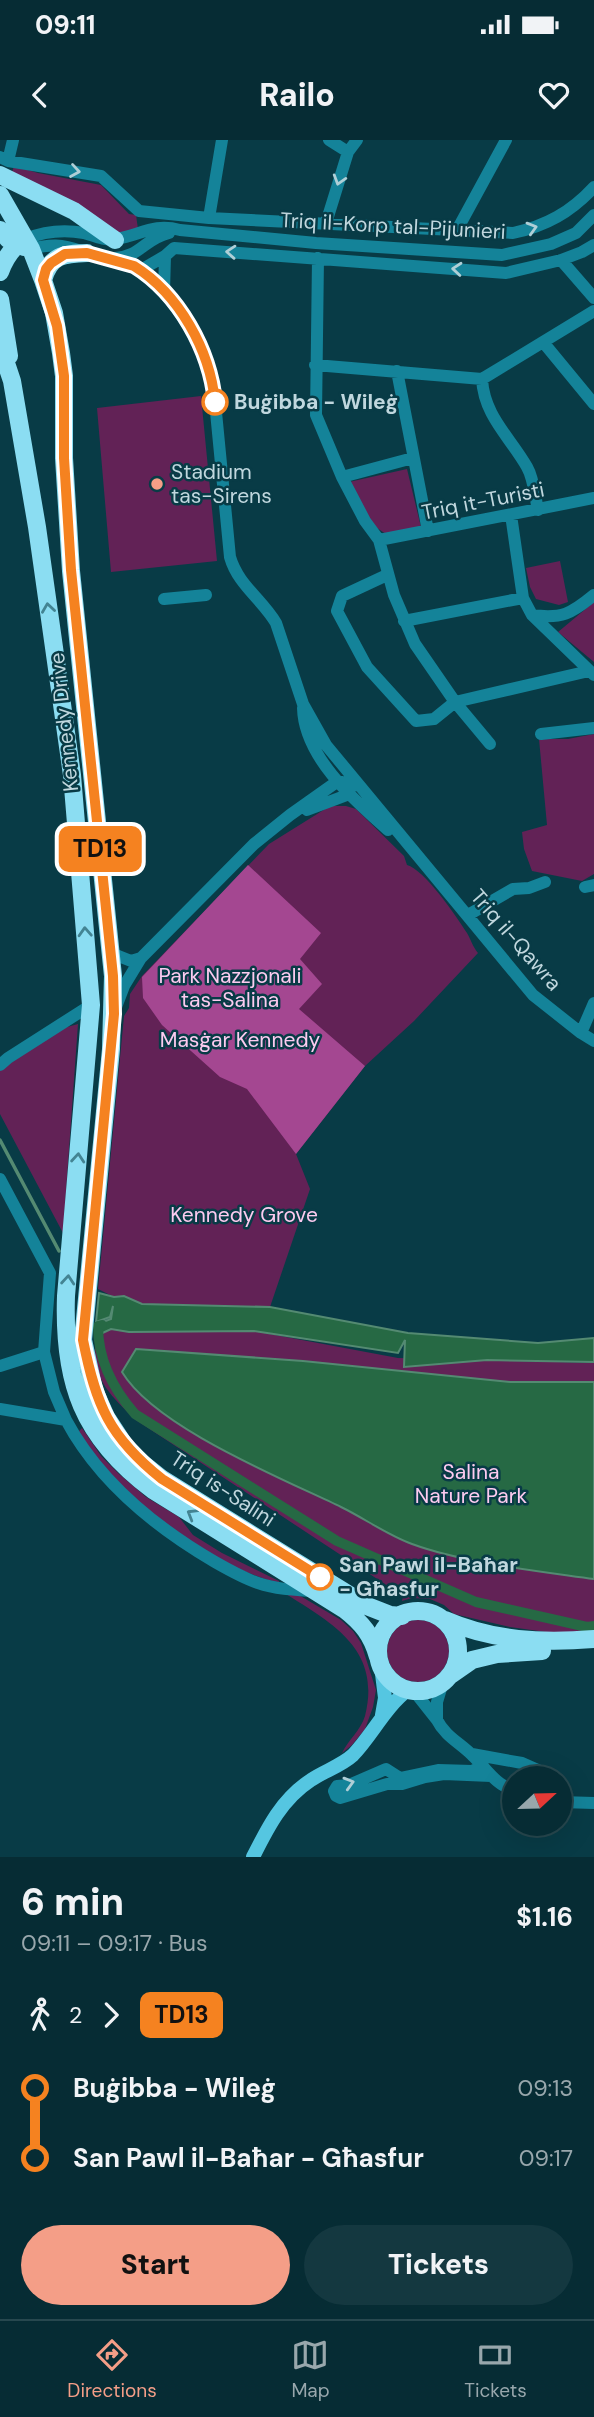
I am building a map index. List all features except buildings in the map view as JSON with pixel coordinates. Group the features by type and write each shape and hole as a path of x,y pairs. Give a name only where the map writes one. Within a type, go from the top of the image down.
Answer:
{"highway":[{"path":"3,164 115,240"},
{"name":"Kennedy Drive","path":"0,195 43,280 57,326 64,376 64,458 71,570 111,953 114,1014 83,1340"},
{"path":"0,230 24,244 5,258 0,272"},
{"path":"43,280 46,269 58,257 65,254 95,256"},
{"path":"0,299 16,404"},
{"name":"Kennedy Drive","path":"0,345 12,381 37,527 72,775 91,1005 65,1334"},
{"name":"Triq is-Salini","path":"65,1334 71,1377 81,1406 100,1440 134,1475 153,1490 356,1618 373,1639 379,1662"},
{"name":"Triq is-Salini","path":"83,1340 94,1390 106,1417 125,1446 142,1463 162,1479 367,1606 390,1615 402,1616"},
{"path":"594,1639 532,1642 470,1631 431,1614 416,1612 389,1621 378,1644 379,1662 387,1676 396,1684 411,1690 427,1690 472,1660 497,1654 594,1650"},
{"path":"441,1618 454,1634 458,1649 457,1659 446,1679"}],"main road":[{"path":"379,1662 385,1698 381,1720"},
{"path":"253,1857 273,1818 290,1794 349,1759 367,1741 393,1701 411,1690"}],"street":[{"path":"13,140 3,164 101,176 139,211 209,218 513,233 553,220 579,204 594,187"},
{"path":"209,218 222,140"},
{"path":"329,140 348,152"},
{"path":"326,223 348,152 356,140"},
{"path":"457,230 506,140"},
{"name":"Triq il-Korp tal-Pijunieri","path":"115,240 167,227 316,243 502,255 551,244 576,233 594,215"},
{"name":"Triq il-Korp tal-Pijunieri","path":"136,265 146,243 155,236 180,230"},
{"path":"24,244 51,231 115,240 188,322 204,354 213,381 230,557 234,572 270,612 276,623 303,704 348,786"},
{"path":"24,244 64,245 95,256 136,265 165,256 174,248 506,273 561,260 594,245"},
{"path":"164,292 165,256"},
{"path":"318,258 316,415 342,477 365,521 379,540 387,575 415,644 455,702 490,744"},
{"path":"561,260 594,298"},
{"path":"315,365 482,379 594,311"},
{"path":"542,342 594,404"},
{"path":"397,371 428,531"},
{"path":"482,379 483,392 492,418 529,469 538,510"},
{"path":"342,477 414,458"},
{"name":"Triq it-Turisti","path":"379,540 594,498"},
{"path":"511,515 523,597 532,615 592,673"},
{"path":"387,575 342,596 337,611 367,667 416,721 433,719 455,702 592,673"},
{"path":"164,599 206,595"},
{"path":"532,615 552,618 574,611 594,595"},
{"path":"404,621 523,597"},
{"path":"303,704 303,721 312,745 348,786"},
{"path":"541,734 594,728"},
{"path":"114,1014 124,986 141,958 254,844 276,826 348,786"},
{"name":"Triq il-Qawra","path":"348,786 416,856 533,995 594,1041"},
{"path":"467,915 513,889 529,888 545,882"},
{"path":"111,953 131,961 141,958"},
{"path":"581,1033 594,1003"},
{"path":"0,1065 91,1005"},
{"path":"0,1179 50,1273 44,1352 54,1392 81,1448 99,1471 129,1500 183,1543 259,1584 318,1592"},
{"path":"0,1366 44,1352"},
{"path":"0,1409 66,1420"},
{"path":"437,1720 437,1702 446,1679"},
{"path":"411,1690 437,1720 442,1730 472,1754 502,1784"},
{"path":"472,1754 529,1766"},
{"path":"386,1769 400,1778 438,1770 487,1771 444,1774 402,1784 387,1784 340,1798 334,1791 337,1786 349,1785 386,1769"},
{"path":"572,1802 594,1803"}],"green space":[{"path":"14,166 101,185 129,214 136,215 138,229 120,233 12,172"},
{"name":"Stadium tas-Sirens","path":"201,396 217,561 111,572 97,408"},
{"path":"407,469 421,527 386,534 371,524 349,482"},
{"path":"560,561 568,602 559,605 536,599 526,568"},
{"path":"594,602 594,662 558,632"},
{"path":"594,734 594,874 582,881 532,871 524,849 522,832 547,825 539,739 568,739"},
{"name":"Masġar Kennedy","path":"330,806 356,809 404,856 407,865 431,884 448,906 478,953 414,1021 365,1066 296,1154 310,1189 270,1307 142,1304 124,1296 114,1297 98,1289 124,1016 129,1008 130,994 142,976 269,844"},
{"name":"Park Nazzjonali tas-Salina","path":"248,865 321,933 300,959 322,984 299,1009 365,1066 296,1154 247,1089 220,1077 162,1025 143,998 142,977"},
{"path":"78,1024 63,1233 0,1114 0,1070 60,1029"},
{"name":"Salina Nature Park","path":"111,1329 129,1332 254,1331 398,1358 594,1363 594,1633 560,1634 510,1627 454,1614 444,1605 430,1599 412,1598 402,1601 403,1596 136,1420 109,1392 99,1374 95,1351 96,1336"},
{"path":"82,1428 101,1456 119,1474 146,1497 179,1517 193,1535 279,1583 251,1574 222,1560 166,1525 115,1481 94,1457 76,1434"},
{"path":"283,1592 297,1594 341,1620 361,1643 376,1690 365,1729 342,1753 365,1716 368,1692 366,1672 359,1655 335,1627"},
{"path":"418,1620 430,1622 440,1629 447,1639 447,1663 440,1673 430,1680 418,1682 406,1680 396,1673 389,1663 387,1651 389,1639 396,1629 406,1622"}],"shaded area":[{"path":"99,1293 114,1297 124,1296 142,1304 270,1307 408,1333 538,1343 594,1338 594,1362 487,1360 404,1367 405,1340 398,1353 254,1331 129,1332 111,1329 96,1336 97,1324 111,1319 113,1306 110,1317 96,1322"},
{"name":"Salina Nature Park","path":"136,1349 303,1361 510,1382 594,1382 594,1579 432,1551 394,1536 341,1507 254,1466 190,1431 138,1392 122,1372"}],"waterway":[{"path":"0,1140 59,1251"},
{"path":"102,1325 98,1326 99,1339 108,1373 135,1414 337,1541 476,1602 587,1627 594,1626"}],"bus line":[{"name":"TD13","path":"215,402 213,381 204,354 188,322 164,292 141,270 87,253 65,254 46,269 43,280 57,326 64,376 64,458 71,570 113,976 114,1014 86,1285 83,1340 88,1366 94,1390 106,1417 125,1446 142,1463 162,1479 320,1577"}],"place":[{"name":"Buġibba - Wileġ","path":"215,402"},
{"name":"Stadium tas-Sirens","path":"157,484"},
{"name":"San Pawl il-Baħar - Għasfur","path":"320,1577"}],"park label":[{"name":"Kennedy Grove","path":"244,1215"}]}
